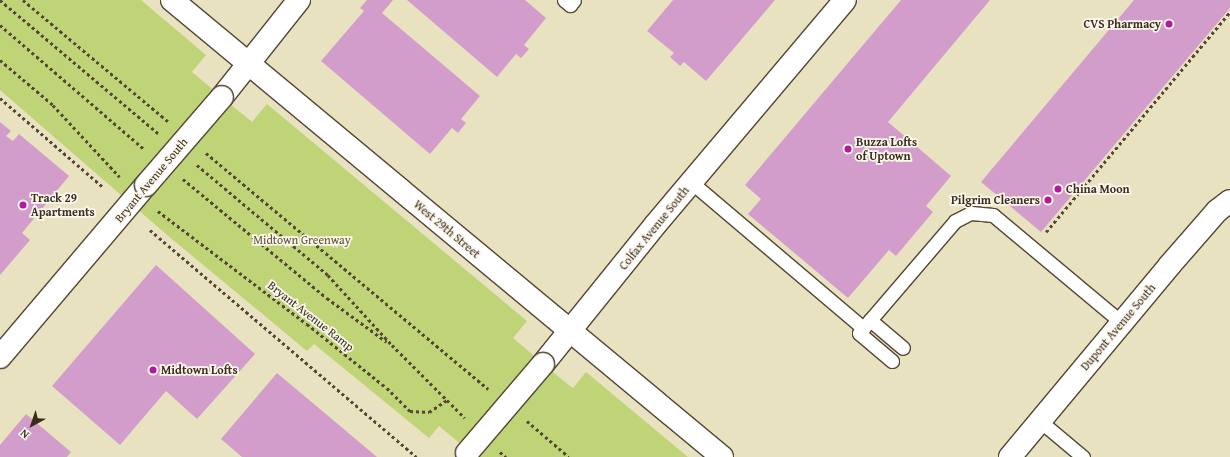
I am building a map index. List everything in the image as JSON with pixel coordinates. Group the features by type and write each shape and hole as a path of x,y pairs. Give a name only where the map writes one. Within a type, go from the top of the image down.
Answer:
{"street":[{"name":"West 29th Street","path":"172,0 722,457"},
{"name":"Bryant Avenue South","path":"0,357 222,96 299,0"},
{"name":"Colfax Avenue South","path":"466,455 570,332 691,182 845,0"},
{"name":"Dupont Avenue South","path":"1010,457 1208,222 1230,201"}],"lane":[{"path":"564,0 570,5 574,0"},
{"path":"691,182 864,327 892,361"},
{"path":"864,327 955,221 971,213 993,215 1122,323"},
{"path":"864,327 903,348"},
{"path":"1040,421 1083,457"}],"path":[{"path":"0,0 164,138"},
{"path":"23,0 175,127"},
{"path":"1051,238 1045,232 1230,12"},
{"path":"0,25 151,154"},
{"path":"0,60 53,105 114,172"},
{"path":"0,98 103,187"},
{"path":"205,152 490,391"},
{"path":"195,163 328,275 392,345"},
{"path":"180,177 327,298 392,345"},
{"name":"Bryant Avenue Ramp","path":"163,215 182,226 307,324 387,388 410,411 419,414 428,412 447,400 392,345"},
{"path":"150,230 417,457"},
{"path":"521,416 569,457"}],"green space":[{"name":"Midtown Greenway","path":"0,0 141,0 206,55 192,72 252,122 267,104 527,321 513,338 566,383 573,388 586,372 688,457 476,457 439,426 429,438 314,344 307,351 167,235 0,90"}],"building":[{"path":"367,0 393,0 382,13 480,96 461,119 466,123 458,133 452,128 430,154 321,61 364,11 360,8"},
{"path":"407,0 525,0 546,18 524,45 529,49 521,58 516,54 497,77"},
{"path":"673,0 775,0 706,81 684,62 680,66 670,57 674,53 647,31"},
{"name":"Buzza Lofts of Uptown","path":"901,0 990,0 888,122 951,176 926,206 933,212 896,256 889,250 848,298 748,214 761,199 745,185"},
{"path":"1134,0 1230,0 1230,8 1041,232 981,182"},
{"name":"Track 29 Apartments","path":"0,122 11,131 6,136 13,141 19,134 69,176 22,233 30,240 0,275"},
{"name":"Midtown Lofts","path":"156,265 255,354 197,419 166,391 120,445 52,386"},
{"name":"Midtown Lofts","path":"277,373 377,457 242,457 221,439"},
{"path":"26,414 71,452 67,457 0,457 0,445"}],"place":[{"name":"CVS Pharmacy","path":"1169,24"},
{"name":"Buzza Lofts of Uptown","path":"848,149"},
{"name":"China Moon","path":"1058,189"},
{"name":"Pilgrim Cleaners","path":"1048,200"},
{"name":"Track 29 Apartments","path":"23,205"},
{"name":"Midtown Lofts","path":"153,370"}]}
